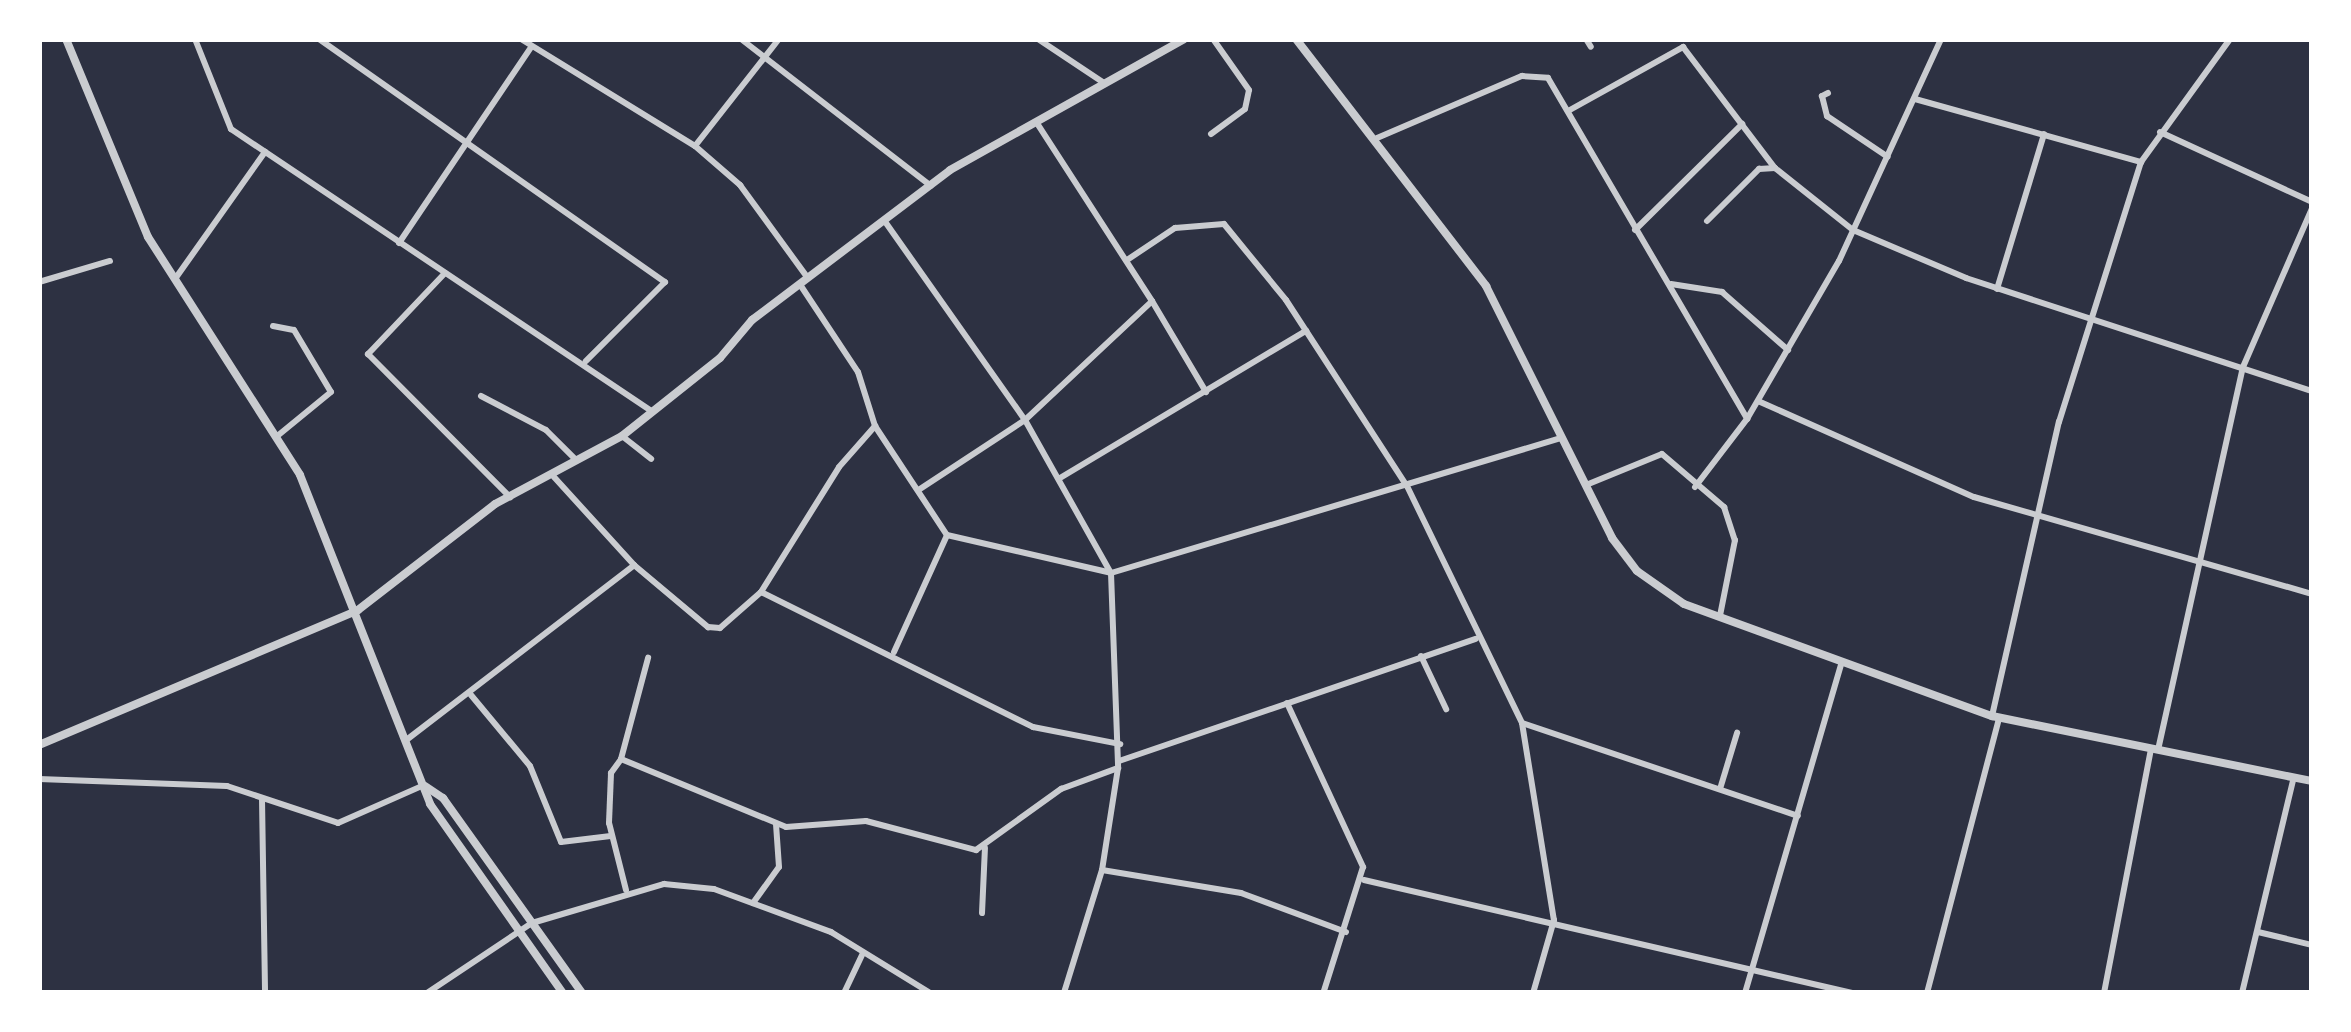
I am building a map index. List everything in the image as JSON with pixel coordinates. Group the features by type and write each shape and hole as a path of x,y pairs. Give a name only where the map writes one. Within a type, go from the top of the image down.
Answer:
{"street":[{"path":"66,39 115,171 175,279 276,437 358,610 402,743 423,785 563,993"},
{"path":"195,39 231,129 398,243 586,361 653,412"},
{"path":"319,39 665,282 586,361"},
{"path":"521,39 695,146 740,185 858,372 875,426 920,489 926,511 947,535 1111,573 1562,438"},
{"path":"741,39 931,186"},
{"path":"695,146 779,39"},
{"path":"1038,39 1049,42 1104,83"},
{"path":"39,745 358,610 510,497 622,436 805,283 931,186 1184,39"},
{"path":"1210,134 1245,109 1249,90 1213,39"},
{"path":"1296,39 1377,138 1486,286 1586,485 1637,571 1720,616 1995,716 2312,781"},
{"path":"1695,487 1747,419 1788,350 1853,230 1941,39"},
{"path":"1928,993 1995,716 2036,518 2141,162 2230,39"},
{"path":"1568,111 1680,43 1775,168 1853,230 1997,289 2312,391"},
{"path":"398,243 532,46"},
{"path":"1377,138 1538,72 1568,111 1747,419"},
{"path":"1828,92 1822,96 1827,116 1888,157"},
{"path":"1916,99 2141,162"},
{"path":"1036,122 1206,392"},
{"path":"1635,230 1742,124"},
{"path":"2104,993 2243,367 2312,205 2160,132"},
{"path":"1997,289 2044,134"},
{"path":"175,279 265,152"},
{"path":"1707,221 1759,169 1775,168"},
{"path":"886,223 1025,420 1111,573 1119,764 1102,870 1064,993"},
{"path":"1127,260 1175,228 1224,224 1306,332 1407,486 1476,639 1522,723 1553,920 1533,993"},
{"path":"39,282 110,261"},
{"path":"446,272 368,354 510,497"},
{"path":"1669,284 1722,292 1788,350"},
{"path":"920,489 1025,420 1152,301"},
{"path":"273,326 294,330 331,392 276,437"},
{"path":"1060,478 1306,332"},
{"path":"481,396 546,430 578,462"},
{"path":"1758,401 2036,518 2199,558 2312,595"},
{"path":"554,476 634,566 708,627 731,624 761,592 839,467 875,426"},
{"path":"622,436 651,459"},
{"path":"1586,485 1662,454 1735,527 1720,616"},
{"path":"894,652 947,535"},
{"path":"402,743 471,695 634,566"},
{"path":"761,592 894,652 1034,727 1120,744"},
{"path":"982,913 985,848 1061,789 1287,703 1476,639"},
{"path":"1421,656 1446,710"},
{"path":"626,890 611,836 610,772 621,759 648,658"},
{"path":"1745,993 1842,661"},
{"path":"471,695 530,766 561,842 611,836"},
{"path":"1287,703 1364,880 1326,992"},
{"path":"1522,723 1798,816"},
{"path":"1720,789 1737,733"},
{"path":"621,759 776,824 866,820 985,848"},
{"path":"2242,993 2294,777"},
{"path":"39,779 182,781 338,823 423,785"},
{"path":"423,785 442,798 582,993"},
{"path":"262,799 265,993"},
{"path":"754,903 778,867 776,824"},
{"path":"1102,870 1240,892 1346,932"},
{"path":"1364,880 1553,920 1852,993"},
{"path":"427,993 532,923 626,890 691,886 754,903 863,952 930,993"},
{"path":"2258,932 2312,945"},
{"path":"844,993 863,952"}]}
